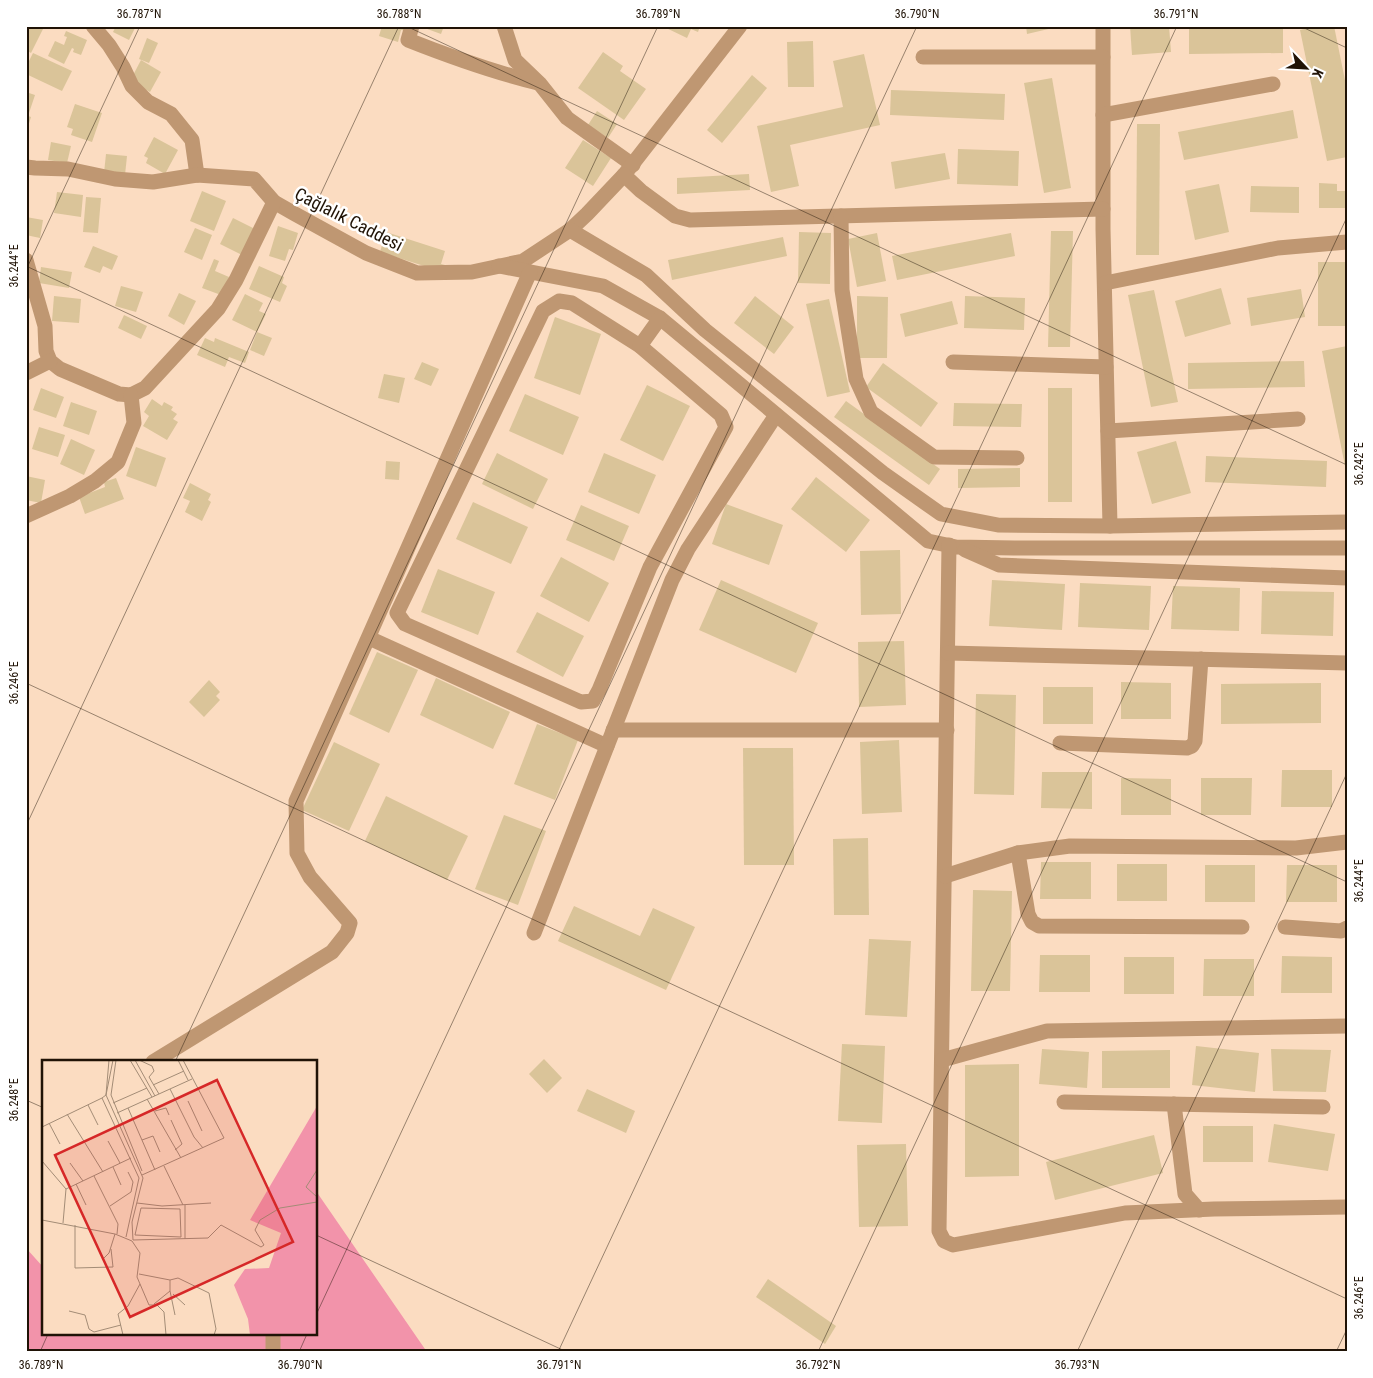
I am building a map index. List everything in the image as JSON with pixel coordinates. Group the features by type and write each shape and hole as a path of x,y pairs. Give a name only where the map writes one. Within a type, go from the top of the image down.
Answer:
{"street":[{"path":"93,26 108,45 132,86 148,102 171,114 192,140 198,175"},
{"path":"412,26 408,40 498,74 540,84"},
{"path":"504,26 515,60 540,84 567,118 629,170 641,191 676,216 690,220 1104,209"},
{"name":"Çağlalık Caddesi","path":"26,167 68,169 114,179 153,182 198,175 254,179 274,202 366,253 417,273 472,272 523,261 570,230 588,214 629,170 740,26"},
{"path":"1103,26 1106,367 1110,526"},
{"path":"923,57 1104,57"},
{"path":"1103,115 1273,84"},
{"path":"26,260 45,326 46,351 50,361 60,369 119,394 131,395 145,388 218,309 236,280 274,202"},
{"path":"841,216 842,290 851,349 856,379 871,412 934,456 1017,458"},
{"path":"570,230 646,275 705,330 883,473 941,514 998,525 1110,526 1347,522"},
{"path":"1105,283 1278,248 1347,242"},
{"path":"499,266 603,286 660,318 928,541 953,546 1347,548"},
{"path":"156,1060 332,952 347,933 350,923 310,877 297,853 296,801 530,272"},
{"path":"559,301 572,303 640,346 721,415 726,427 650,567 593,701 581,702 405,624 398,613 544,311 559,301"},
{"path":"640,346 660,318"},
{"path":"26,372 50,361"},
{"path":"953,362 1106,367"},
{"path":"26,516 70,496 95,481 118,462 134,423 131,395"},
{"path":"534,932 672,580 688,549 776,415"},
{"path":"1108,431 1298,418"},
{"path":"953,546 999,565 1347,578"},
{"path":"953,546 948,653 939,1231 944,1240 953,1245 1125,1212 1347,1207"},
{"path":"650,567 672,580"},
{"path":"369,638 607,746"},
{"path":"948,653 1347,662"},
{"path":"1060,743 1187,748 1192,746 1195,741 1201,659"},
{"path":"613,730 947,730"},
{"path":"945,876 1018,853 1070,846 1296,848 1347,842"},
{"path":"1018,853 1028,914 1032,922 1039,926 1242,928"},
{"path":"1285,927 1341,931 1347,928"},
{"path":"942,1060 1047,1031 1347,1026"},
{"path":"1064,1102 1323,1108"},
{"path":"1174,1104 1185,1194 1199,1210"},
{"path":"273,1336 273,1352"}],"shaded area":[{"path":"318,1194 427,1352 26,1352 26,1248 42,1266 42,1336 318,1336"}],"building":[{"path":"26,26 38,26 43,29 31,53 26,50"},
{"path":"116,26 136,26 129,40 113,32"},
{"path":"382,26 408,26 407,31 401,30 398,42 379,36"},
{"path":"419,26 444,26 441,34"},
{"path":"662,26 700,26 698,32 691,29 687,38"},
{"path":"953,26 997,26 997,29 953,28"},
{"path":"1026,26 1057,26 1057,27 1027,34"},
{"path":"1130,26 1169,26 1171,52 1132,55"},
{"path":"1319,26 1334,26 1347,90 1347,157 1327,161 1300,30"},
{"path":"1283,27 1283,53 1189,54 1189,28"},
{"path":"66,31 87,40 81,55 73,52 74,49 72,48 64,64 48,56 55,41 64,45 67,37 64,36"},
{"path":"147,38 158,43 149,63 139,59"},
{"path":"813,41 814,87 788,87 787,42"},
{"path":"603,52 623,66 620,71 646,89 624,120 578,88"},
{"path":"33,53 72,71 62,91 26,74 26,67"},
{"path":"864,54 880,125 790,145 799,186 771,192 757,126 843,107 833,61"},
{"path":"141,60 161,72 150,92 130,81"},
{"path":"752,75 767,88 722,143 707,130"},
{"path":"1052,78 1071,188 1044,193 1024,83"},
{"path":"891,90 1005,94 1004,120 890,115"},
{"path":"26,92 35,95 28,116 31,117 27,130"},
{"path":"75,104 102,113 92,142 71,135 73,129 67,127"},
{"path":"1293,110 1298,138 1184,160 1178,132"},
{"path":"597,111 617,124 608,138 588,125"},
{"path":"1137,124 1160,124 1159,255 1136,255"},
{"path":"154,137 178,150 165,174 146,163 148,158 144,156"},
{"path":"583,140 611,158 593,186 565,168"},
{"path":"51,142 71,146 67,163 48,160"},
{"path":"958,149 1019,151 1018,186 957,184"},
{"path":"945,153 950,179 895,189 891,162"},
{"path":"106,154 127,156 125,175 104,173"},
{"path":"749,174 750,190 677,194 677,178"},
{"path":"1319,183 1337,184 1337,191 1347,191 1346,208 1319,208"},
{"path":"1219,184 1229,232 1195,240 1185,191"},
{"path":"1251,186 1299,187 1299,213 1250,212"},
{"path":"202,191 226,201 214,231 190,221"},
{"path":"57,192 83,195 81,217 54,213"},
{"path":"86,197 101,198 98,233 83,232"},
{"path":"26,217 43,220 40,238 26,235"},
{"path":"233,218 257,230 244,256 220,244"},
{"path":"278,226 298,233 293,250 289,249 285,261 269,256"},
{"path":"195,228 212,235 202,260 184,252"},
{"path":"1051,231 1073,231 1070,347 1048,347"},
{"path":"386,232 445,251 441,264 445,265 443,272 380,252"},
{"path":"799,232 831,233 830,284 798,283"},
{"path":"877,233 886,281 857,287 848,239"},
{"path":"1011,233 1015,256 897,280 892,256"},
{"path":"783,237 787,256 672,280 668,260"},
{"path":"93,246 118,256 112,270 103,266 100,273 84,267"},
{"path":"214,259 219,261 215,271 229,277 221,295 202,288"},
{"path":"1318,262 1347,262 1347,326 1318,326"},
{"path":"259,266 284,277 282,283 287,286 280,302 249,289"},
{"path":"41,267 72,272 69,288 39,283"},
{"path":"121,286 143,292 136,312 115,306"},
{"path":"1221,288 1231,324 1185,337 1175,301"},
{"path":"1301,289 1305,317 1251,326 1247,298"},
{"path":"1154,290 1178,402 1151,407 1128,295"},
{"path":"179,293 196,301 184,325 168,316"},
{"path":"245,294 263,303 259,311 266,314 257,332 232,320"},
{"path":"54,296 81,299 79,323 52,321"},
{"path":"755,296 794,327 774,354 734,323"},
{"path":"857,296 888,297 887,358 857,358"},
{"path":"965,296 1025,298 1024,330 964,328"},
{"path":"829,299 850,392 827,397 806,304"},
{"path":"952,301 958,324 905,337 900,314"},
{"path":"124,315 147,326 141,339 118,328"},
{"path":"555,317 601,334 580,395 534,378"},
{"path":"257,332 272,338 264,356 250,350"},
{"path":"205,338 214,342 215,338 249,352 245,363 229,357 225,367 197,355"},
{"path":"1347,346 1347,471 1346,471 1322,351"},
{"path":"1304,361 1305,387 1188,389 1188,363"},
{"path":"422,362 439,369 431,386 414,379"},
{"path":"883,363 938,403 921,427 866,387"},
{"path":"384,374 405,378 399,403 378,398"},
{"path":"647,385 690,406 663,461 620,440"},
{"path":"41,388 64,397 56,418 33,410"},
{"path":"1048,388 1072,388 1072,502 1048,502"},
{"path":"525,394 579,417 563,455 509,431"},
{"path":"152,399 162,406 164,402 173,407 171,410 177,414 173,419 178,422 167,440 143,426 149,416 144,412"},
{"path":"846,401 940,469 929,485 834,417"},
{"path":"71,402 97,411 89,435 63,426"},
{"path":"954,403 1022,404 1021,427 953,426"},
{"path":"39,427 65,435 58,457 32,449"},
{"path":"71,439 95,450 84,475 60,464"},
{"path":"1176,441 1191,493 1152,504 1137,452"},
{"path":"136,447 166,458 156,487 126,476"},
{"path":"497,453 548,479 533,509 482,484"},
{"path":"604,453 656,475 639,514 588,492"},
{"path":"1206,456 1327,461 1326,487 1205,482"},
{"path":"386,461 400,462 399,480 385,479"},
{"path":"1020,468 1020,487 958,488 958,469"},
{"path":"26,476 45,480 41,503 26,500"},
{"path":"816,477 870,520 846,552 791,509"},
{"path":"116,478 124,499 85,514 79,497 105,487 104,482"},
{"path":"190,483 211,494 208,500 211,502 202,521 185,512 190,501 183,498"},
{"path":"473,502 528,527 511,564 456,539"},
{"path":"726,504 783,525 769,565 712,544"},
{"path":"581,505 629,526 614,561 566,540"},
{"path":"900,550 901,614 861,615 860,551"},
{"path":"561,557 609,583 589,622 540,596"},
{"path":"438,569 495,592 478,635 421,612"},
{"path":"721,580 818,623 796,673 699,630"},
{"path":"992,580 1065,584 1062,630 989,626"},
{"path":"1080,583 1151,586 1149,630 1078,627"},
{"path":"1173,586 1240,588 1239,631 1171,629"},
{"path":"1262,591 1334,592 1333,636 1261,634"},
{"path":"537,612 584,636 563,677 516,652"},
{"path":"904,641 906,705 859,707 858,642"},
{"path":"377,652 418,670 389,733 349,714"},
{"path":"436,678 510,712 493,749 420,715"},
{"path":"209,680 220,692 216,696 220,700 204,717 189,702"},
{"path":"1121,682 1171,683 1171,719 1121,719"},
{"path":"1321,683 1321,723 1221,724 1221,684"},
{"path":"1043,687 1093,687 1093,724 1043,724"},
{"path":"976,694 1016,695 1014,795 974,794"},
{"path":"537,724 578,740 555,800 514,784"},
{"path":"899,740 902,812 862,814 860,742"},
{"path":"334,742 380,764 349,831 302,810"},
{"path":"743,748 793,748 794,865 744,865"},
{"path":"1282,770 1332,770 1332,807 1281,807"},
{"path":"1042,772 1092,772 1092,809 1041,808"},
{"path":"1121,778 1171,779 1171,815 1121,815"},
{"path":"1201,778 1252,778 1251,815 1201,815"},
{"path":"386,796 468,836 447,880 365,841"},
{"path":"504,815 546,831 518,905 475,889"},
{"path":"868,838 869,915 834,915 833,839"},
{"path":"1041,862 1091,862 1091,899 1040,899"},
{"path":"1117,864 1167,864 1167,901 1117,901"},
{"path":"1205,865 1255,865 1255,902 1205,902"},
{"path":"1287,865 1337,865 1337,902 1286,902"},
{"path":"973,890 1012,891 1010,991 971,991"},
{"path":"574,906 640,936 653,908 695,927 666,990 558,941"},
{"path":"869,939 911,941 907,1017 865,1015"},
{"path":"1040,955 1090,955 1090,992 1039,992"},
{"path":"1282,956 1332,957 1332,993 1281,993"},
{"path":"1124,957 1174,957 1174,994 1124,994"},
{"path":"1204,959 1254,959 1254,996 1203,996"},
{"path":"842,1044 885,1046 882,1123 838,1121"},
{"path":"1196,1046 1259,1053 1255,1092 1192,1085"},
{"path":"1042,1049 1089,1052 1087,1088 1039,1084"},
{"path":"1271,1049 1331,1050 1326,1092 1273,1091"},
{"path":"1170,1050 1170,1088 1102,1088 1102,1051"},
{"path":"544,1059 562,1078 547,1093 529,1074"},
{"path":"1019,1064 1019,1176 965,1177 965,1065"},
{"path":"587,1089 635,1111 626,1133 577,1111"},
{"path":"1274,1124 1335,1134 1328,1171 1268,1162"},
{"path":"1203,1126 1253,1126 1253,1162 1203,1162"},
{"path":"1154,1135 1163,1173 1055,1200 1046,1162"},
{"path":"906,1144 908,1226 859,1227 857,1145"},
{"path":"768,1279 836,1326 825,1344 756,1297"}]}
